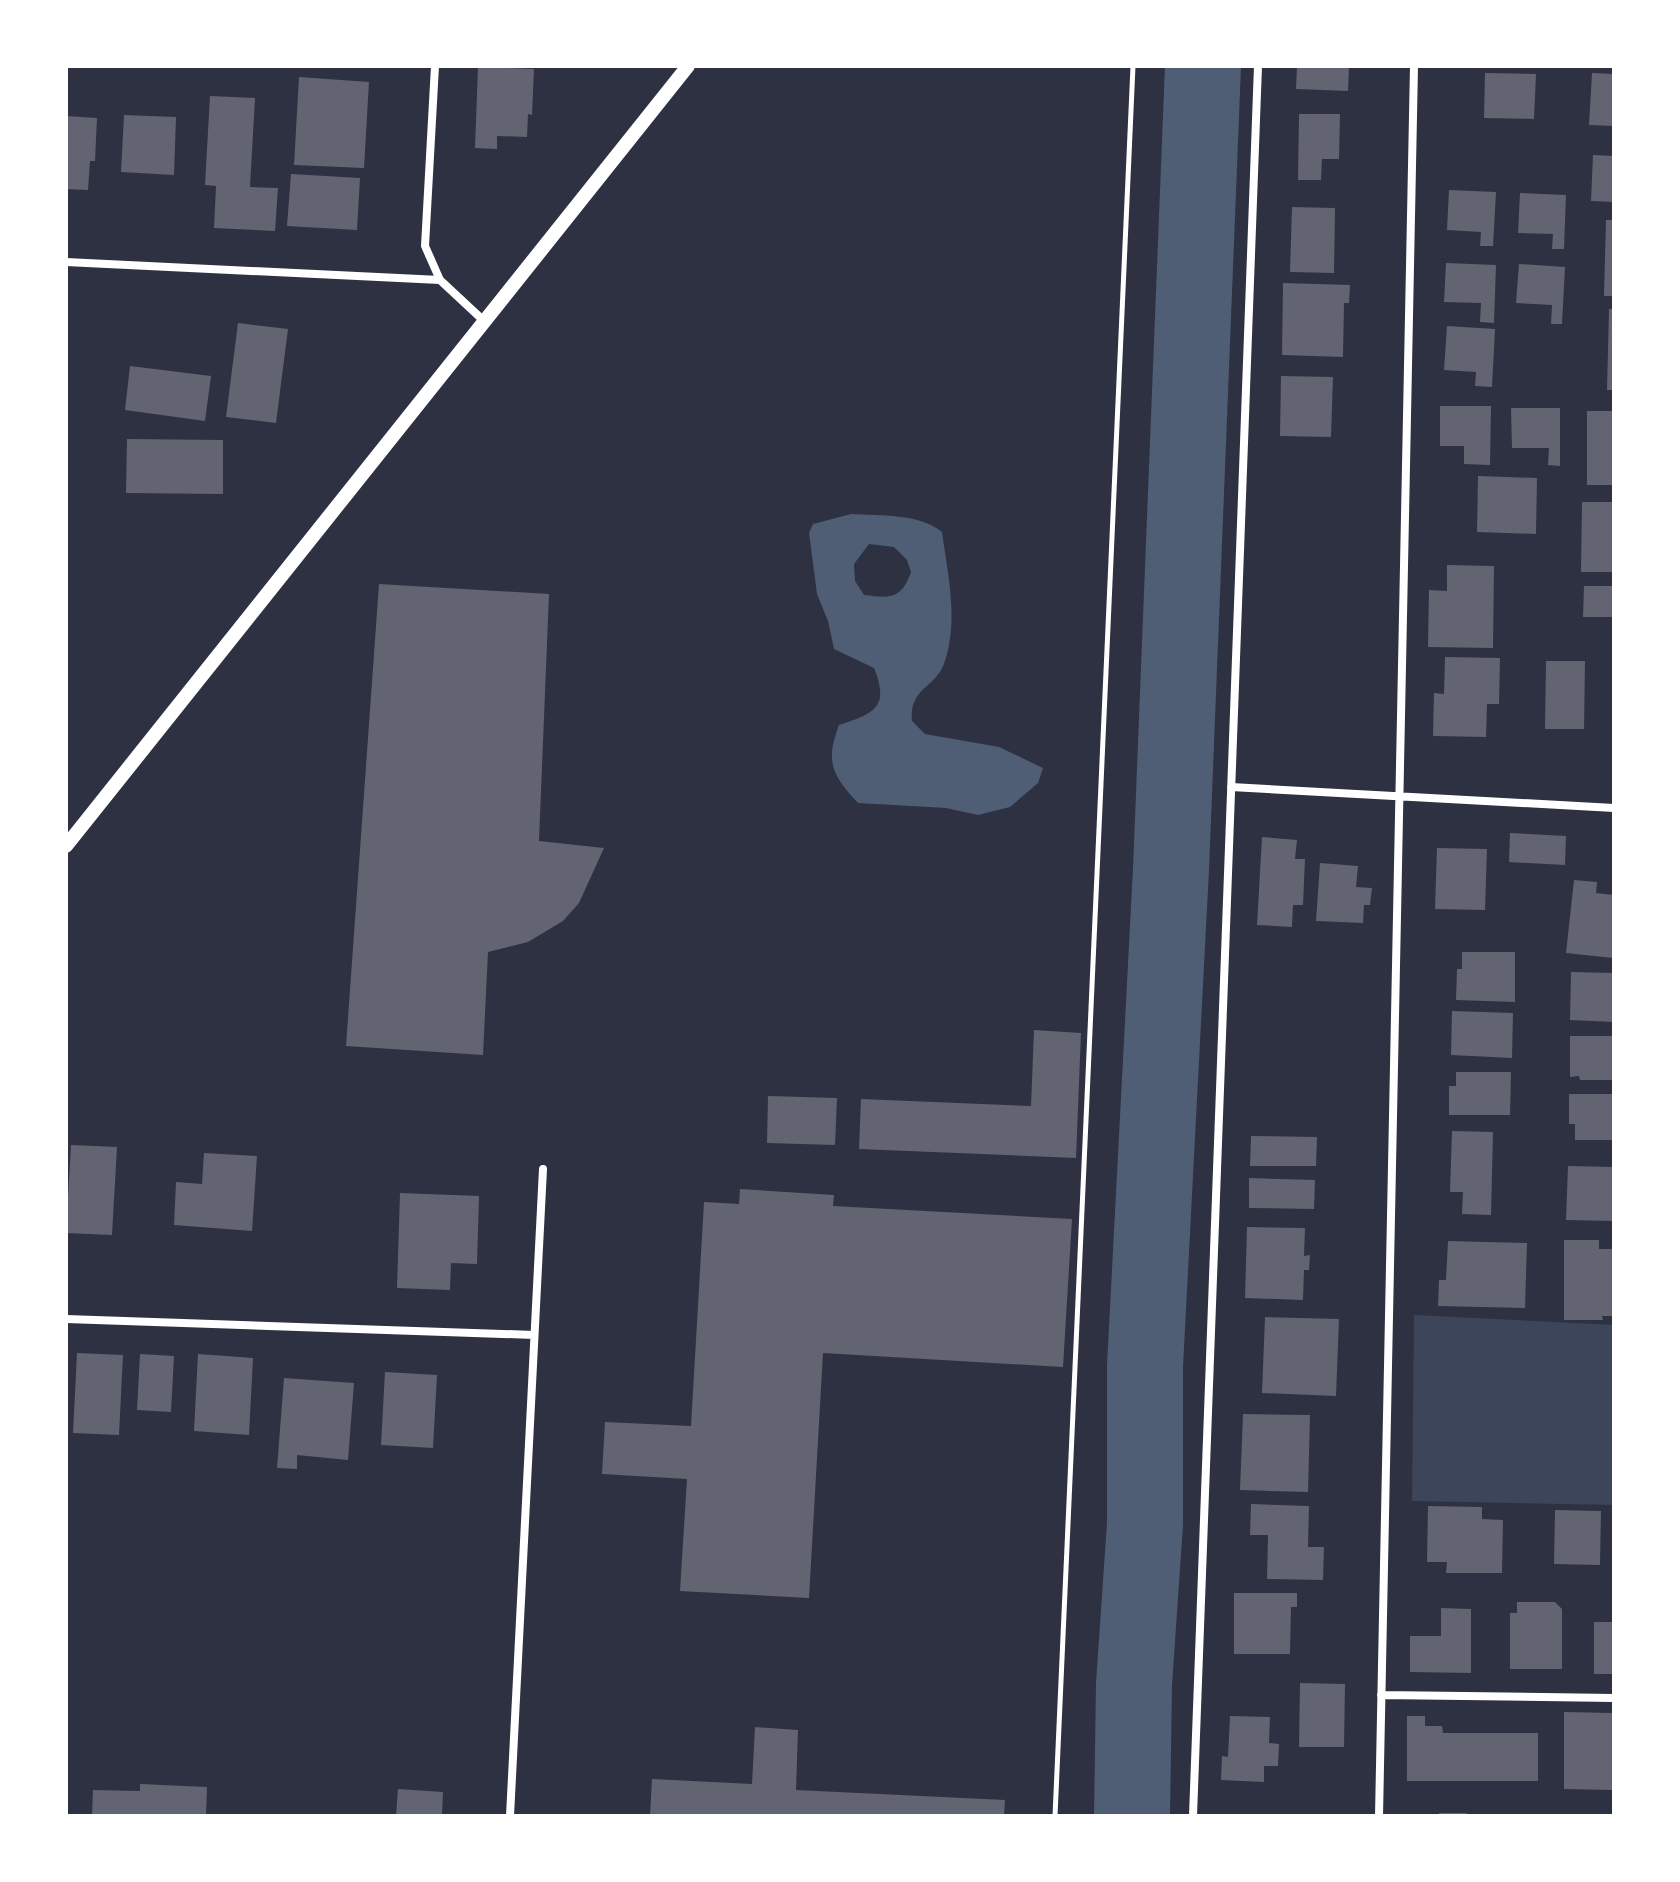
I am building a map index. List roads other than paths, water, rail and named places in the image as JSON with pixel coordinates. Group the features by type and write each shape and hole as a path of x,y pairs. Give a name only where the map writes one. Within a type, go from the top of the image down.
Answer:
{"street":[{"path":"435,66 425,246 440,280 484,321"},
{"path":"66,846 688,66"},
{"path":"1193,1816 1258,66"},
{"path":"1379,1816 1414,66"},
{"path":"66,262 440,280"},
{"path":"1231,787 1614,808"},
{"path":"510,1816 543,1169"},
{"path":"66,1319 534,1335"},
{"path":"1381,1695 1614,1698"}],"waterway":[{"path":"1132,1816 1134,1684 1145,1524 1145,1366 1171,869 1203,66"}]}
